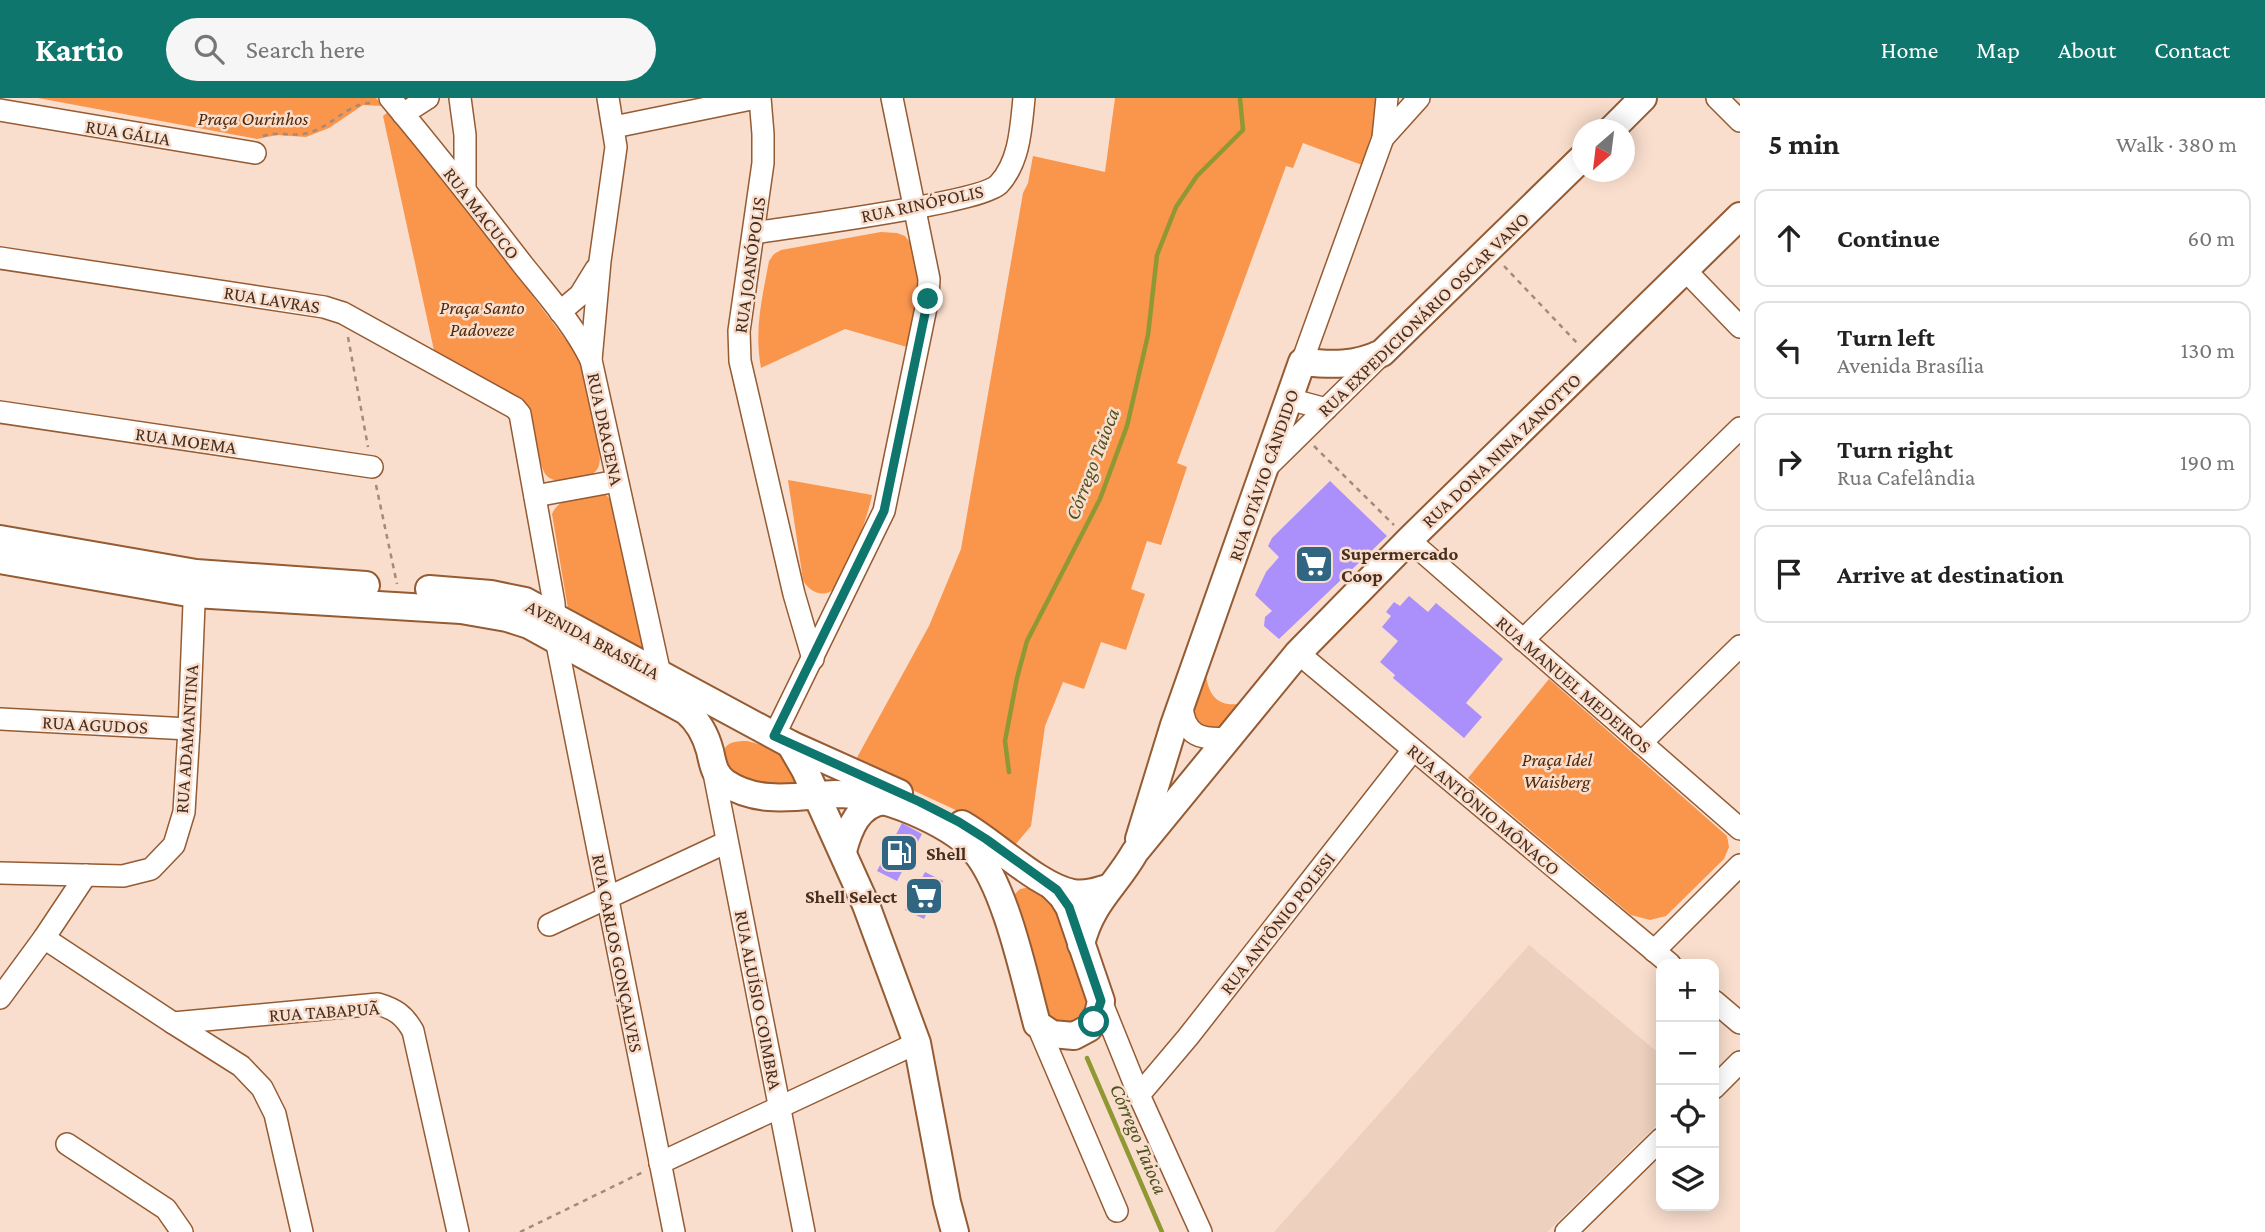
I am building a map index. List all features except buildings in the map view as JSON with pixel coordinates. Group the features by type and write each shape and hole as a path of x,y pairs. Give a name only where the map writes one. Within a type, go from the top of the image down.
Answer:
{"main road":[{"path":"1622,119 1643,98"},
{"name":"RUA EXPEDICIONÁRIO OSCAR VANO","path":"1382,353 1572,169"},
{"name":"RUA DONA NINA ZANOTTO","path":"1081,944 1091,913 1135,852 1298,653 1409,540 1740,216"},
{"path":"1302,362 1351,364 1382,353"},
{"name":"RUA OTÁVIO CÂNDIDO","path":"1135,852 1182,705 1302,362"},
{"name":"AVENIDA BRASÍLIA","path":"0,539 195,583"},
{"name":"AVENIDA BRASÍLIA","path":"0,560 195,583 492,594 525,601 582,653 686,710 701,730 712,761 727,784 750,793 783,798 843,794 884,801 923,816 962,839 984,865 1004,908 1038,1024"},
{"name":"AVENIDA BRASÍLIA","path":"556,628 660,674 775,737 959,822 1048,884"},
{"path":"712,761 718,741 729,733 775,737 805,770 866,905 917,1043 947,1202 956,1232"},
{"path":"843,852 850,829 861,812 875,802 884,801"},
{"path":"1004,908 1008,896 1022,882 1031,879 1072,893 1084,894 1110,887"},
{"path":"1038,1024 1052,1034 1074,1035 1089,1028 1094,1022 1101,1001 1067,903 1048,884"}],"street":[{"path":"390,105 428,98"},
{"path":"460,98 465,135 465,190"},
{"name":"RUA DRACENA","path":"608,98 616,147 600,261 591,360 660,674"},
{"path":"614,127 758,98"},
{"name":"RUA JOANÓPOLIS","path":"758,98 763,134 763,163 739,331 740,360 794,594 813,660"},
{"path":"775,737 879,524 888,499 928,299 929,279 892,98"},
{"name":"RUA RINÓPOLIS","path":"754,233 983,193 997,186 1006,175 1018,144 1024,98"},
{"name":"RUA OTÁVIO CÂNDIDO","path":"1302,362 1382,138 1387,98"},
{"path":"1382,138 1419,98"},
{"path":"1717,98 1740,121"},
{"name":"RUA MACUCO","path":"390,105 465,190 560,312 591,360"},
{"name":"RUA GÁLIA","path":"0,110 256,153"},
{"name":"RUA LAVRAS","path":"0,258 324,307 343,313 514,408 523,422 556,628"},
{"path":"560,312 580,295 600,261"},
{"path":"1685,270 1740,327"},
{"name":"RUA EXPEDICIONÁRIO OSCAR VANO","path":"1264,471 1382,353"},
{"path":"1289,399 1326,410"},
{"name":"RUA MOEMA","path":"0,412 372,467"},
{"path":"1524,640 1740,428"},
{"path":"535,496 617,481"},
{"name":"RUA MANUEL MEDEIROS","path":"1409,540 1740,829"},
{"name":"RUA ADAMANTINA","path":"0,873 123,876 151,869 174,845 184,812 195,583"},
{"path":"794,594 808,607 836,612"},
{"name":"RUA CARLOS GONÇALVES","path":"556,628 562,674 674,1232"},
{"path":"1641,743 1740,646"},
{"path":"562,674 582,653"},
{"name":"RUA ANTÔNIO MÔNACO","path":"1298,653 1662,958"},
{"path":"1182,705 1183,718 1189,729 1199,737 1229,738"},
{"name":"RUA AGUDOS","path":"0,719 189,729"},
{"name":"RUA ANTÔNIO POLESI","path":"1139,1096 1413,750"},
{"name":"RUA ALUÍSIO COIMBRA","path":"712,761 804,1232"},
{"path":"550,925 727,842"},
{"path":"1662,958 1740,865"},
{"path":"0,998 86,875"},
{"path":"44,937 241,1066 262,1088 275,1114 302,1232"},
{"path":"1101,1001 1139,1096 1201,1232"},
{"name":"RUA TABAPUÃ","path":"173,1023 378,1004 393,1008 407,1020 413,1031 458,1232"},
{"path":"1719,1005 1740,1023"},
{"path":"1038,1024 1117,1211"},
{"path":"660,1163 917,1043"},
{"path":"1717,1085 1740,1062"},
{"path":"67,1144 166,1209 182,1232"},
{"path":"1566,1232 1656,1144"}],"path":[{"path":"256,153 258,138 280,132 307,134 327,125 355,105 363,103 390,105"},
{"path":"1488,250 1593,360"},
{"path":"1301,434 1409,540"},
{"path":"520,1232 660,1163"}],"shaded area":[{"path":"1529,945 1656,1051 1656,1126 1547,1232 1274,1232"}],"green space":[{"name":"Praça Ourinhos","path":"38,98 376,98 383,106 363,105 329,128 306,137 277,135 257,139"},
{"path":"1115,98 1379,98 1362,165 1303,143 1293,168 1286,166 1177,463 1187,467 1161,545 1147,541 1131,589 1145,594 1126,650 1101,642 1084,689 1063,682 1045,726 1031,826 1015,845 973,818 854,763 929,626 961,549 1023,193 1028,183 1033,156 1105,172"},
{"name":"Praça Santo Padoveze","path":"388,112 575,352 599,450 599,466 592,475 571,481 556,481 546,475 530,412 435,355 383,116"},
{"path":"881,232 905,236 912,245 920,282 907,347 845,329 761,368 758,340 760,314 769,261 774,254 781,250"},
{"path":"788,480 872,495 845,571 835,588 826,593 813,591 803,580"},
{"path":"604,493 613,502 645,656 569,615 552,514 567,500"},
{"path":"1206,675 1210,690 1217,700 1228,704 1243,703 1222,731 1202,728 1195,715 1196,702"},
{"name":"Praça Idel Waisberg","path":"1549,679 1727,836 1729,847 1724,859 1666,916 1650,920 1631,915 1468,778"},
{"path":"747,741 778,753 797,779 793,787 762,791 720,765 723,753 730,743"},
{"path":"1031,887 1043,894 1055,907 1088,992 1088,1011 1070,1026 1047,1020 1013,896 1020,889"}],"waterway":[{"name":"Córrego Taioca","path":"1009,772 1005,741 1027,641 1100,499 1127,426 1148,335 1157,255 1176,207 1197,176 1243,130 1240,98"},
{"name":"Córrego Taioca","path":"1087,1058 1162,1232"}],"place":[{"name":"Supermercado Coop","path":"1314,564"},
{"name":"Shell","path":"899,853"},
{"name":"Shell Select","path":"924,896"}],"route":[{"path":"928,299 884,511 774,736 959,822 1057,890 1069,907 1101,1001 1094,1022"}]}
